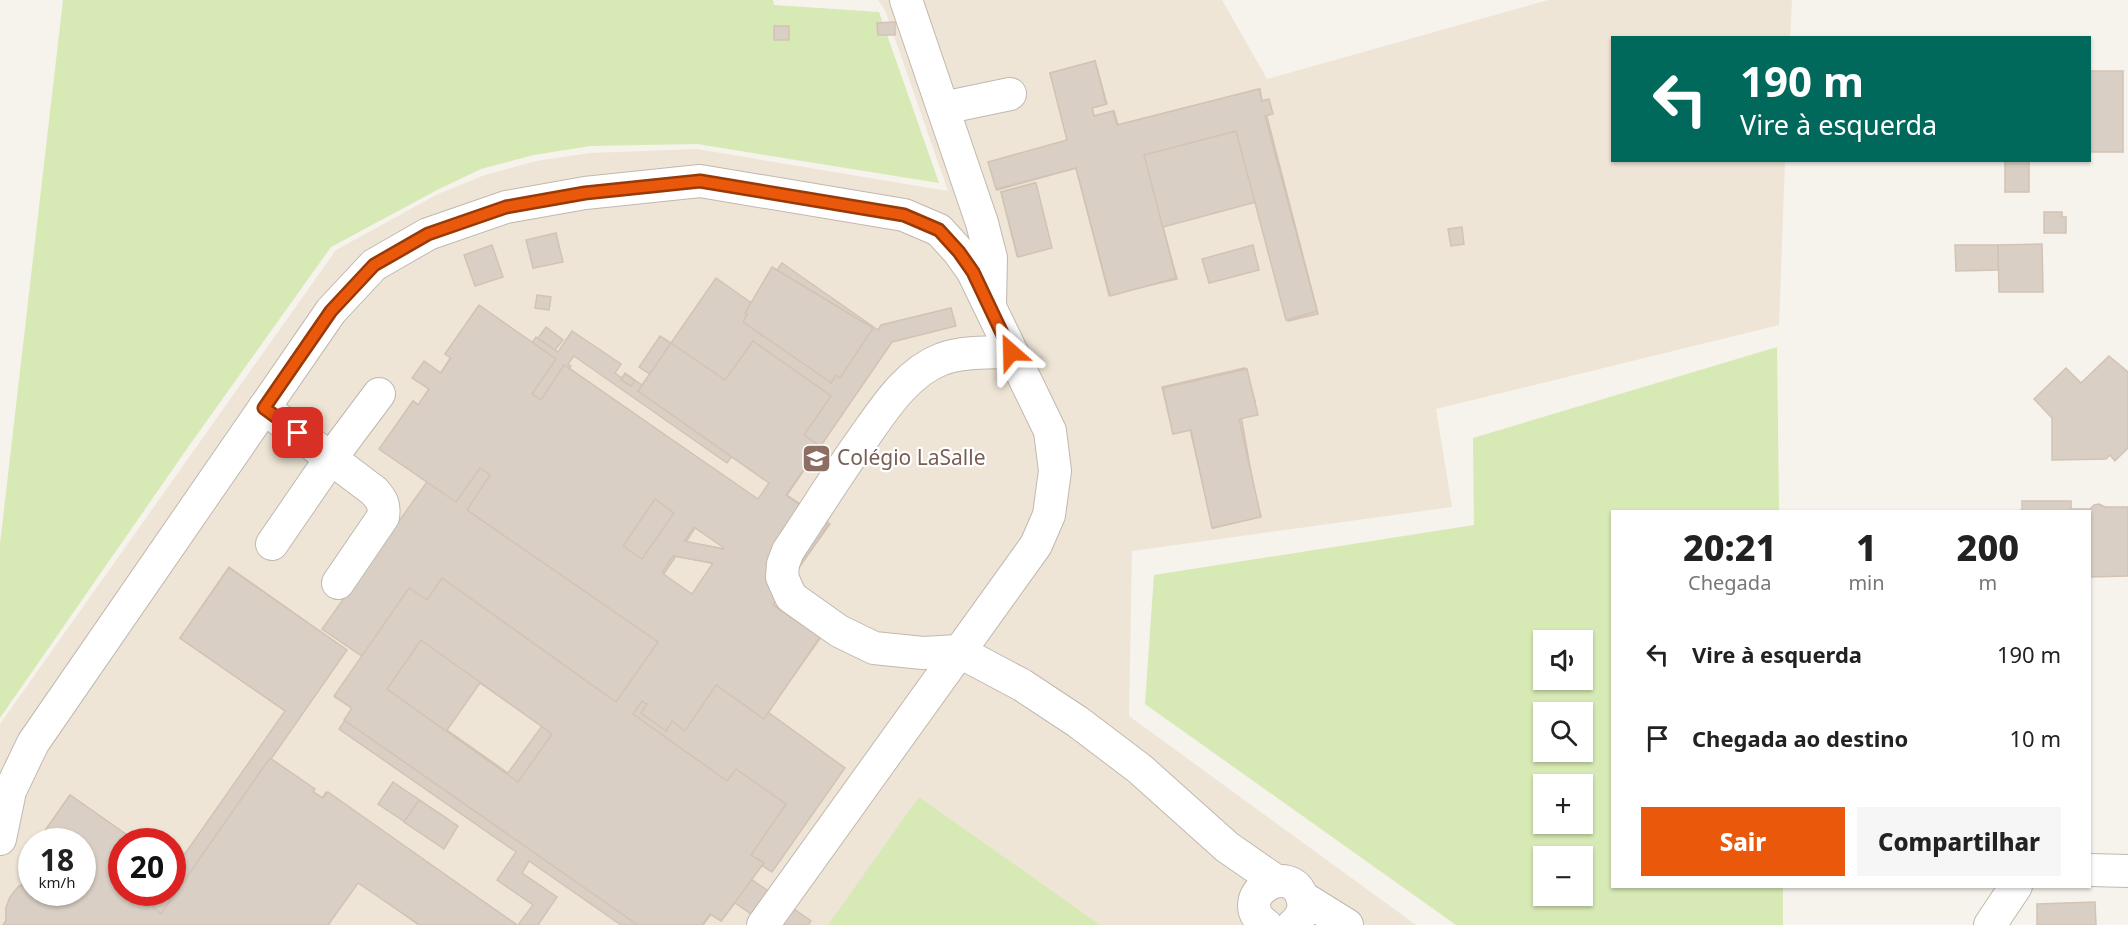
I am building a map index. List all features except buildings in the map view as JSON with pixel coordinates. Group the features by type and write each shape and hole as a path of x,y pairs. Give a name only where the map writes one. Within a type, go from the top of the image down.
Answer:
{"street":[{"path":"906,0 982,223 991,258 989,307"},
{"path":"943,108 1010,94"},
{"path":"0,839 10,791 33,742 331,311 374,265 428,234 506,207 585,193 700,181 904,215 939,230 973,272 1050,431 1055,471 1049,515 1036,544 763,925"},
{"path":"1011,352 956,355 940,360 906,382 841,470 788,551 783,564 782,577 791,597 838,631 874,648 923,653 958,651 1022,685 1078,722 1140,769 1227,847 1274,911 1347,925"},
{"path":"272,544 331,458 379,394"},
{"path":"264,408 374,491 382,500 383,517 338,583"},
{"path":"2091,870 2128,871"},
{"path":"1990,925 2015,888"}],"shaded area":[{"name":"Colégio LaSalle","path":"878,0 1222,0 1267,79 1548,0 1792,0 1790,36 1611,36 1611,162 1785,162 1779,325 1436,409 1452,507 1132,551 1129,716 1416,925 0,925 0,724 336,250 438,194 485,175 536,161 590,153 697,149 948,191 885,10"}],"green space":[{"path":"63,0 773,0 774,5 879,12 939,183 697,144 590,146 534,155 481,169 331,247 191,443 0,718 0,544"},
{"path":"1777,347 1779,510 1611,510 1611,888 1783,888 1783,925 1456,925 1145,704 1154,575 1474,525 1473,438"},
{"path":"919,797 1100,925 828,925"}],"place":[{"name":"Colégio LaSalle","path":"816,458"}],"route":[{"path":"298,433 264,408 331,311 374,265 428,234 506,207 585,193 700,181 904,215 939,230 959,252 973,272 1011,352"}]}
